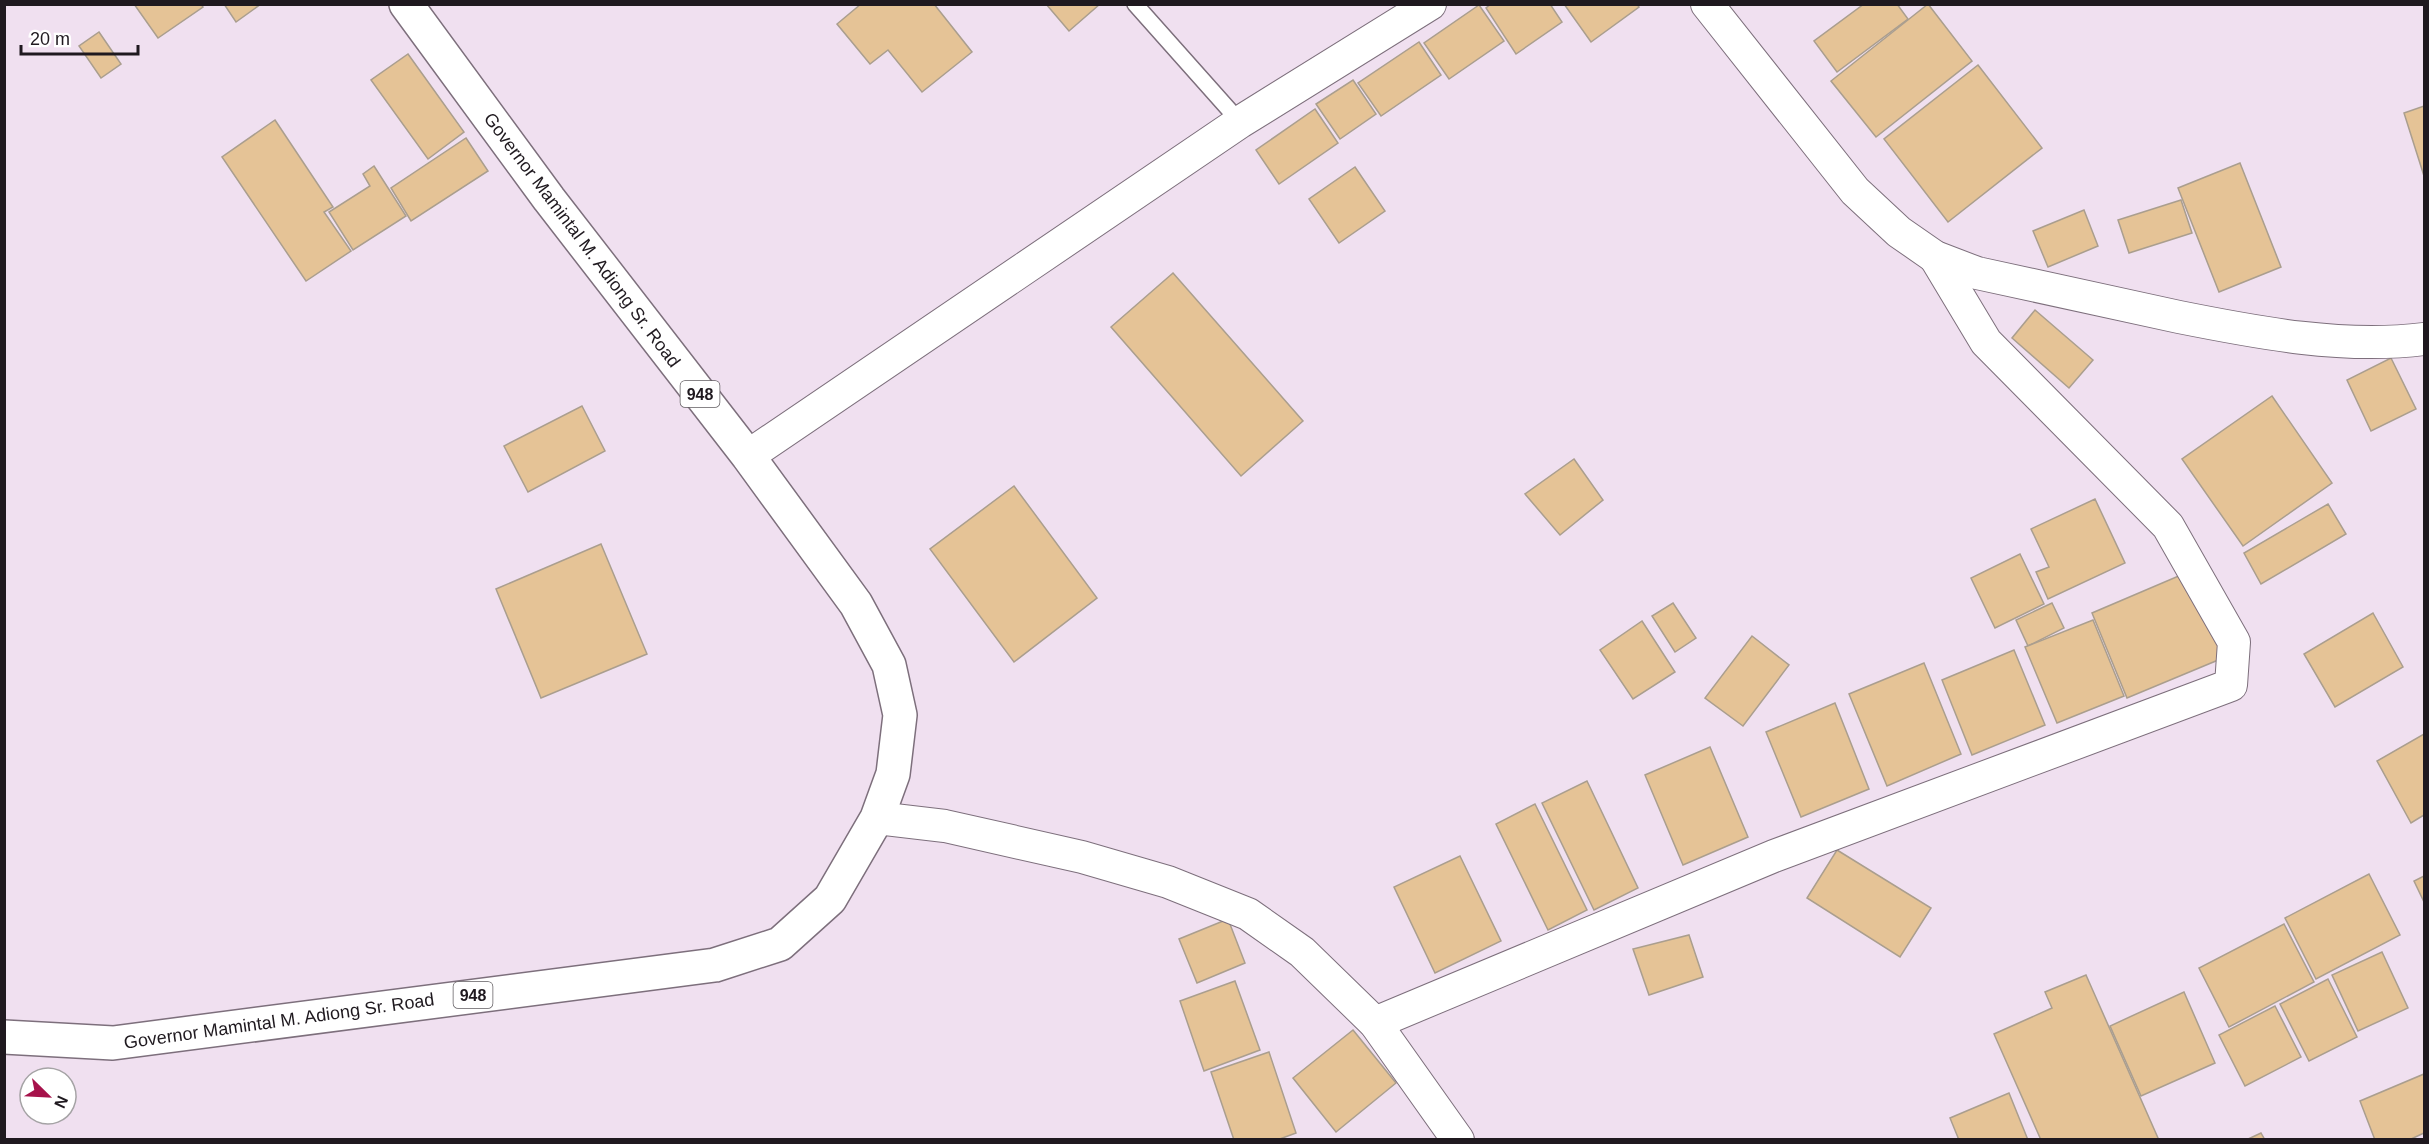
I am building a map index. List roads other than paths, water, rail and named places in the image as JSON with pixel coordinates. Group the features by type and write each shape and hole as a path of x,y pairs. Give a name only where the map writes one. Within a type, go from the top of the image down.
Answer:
{"main road":[{"name":"Governor Mamintal M. Adiong Sr. Road","path":"4,1036 113,1043 715,964 780,944 830,898 877,818 893,774 900,716 890,665 856,604 748,456 549,199 406,4"}],"street":[{"path":"748,456 951,321 1240,122 1430,4"},
{"path":"1707,4 1855,191 1899,232 1935,257 1977,273 2246,330 2316,339 2389,343 2424,339"},
{"path":"1376,1023 1774,856 2231,685 2234,642 2168,526 1986,342 1935,257"},
{"path":"877,818 945,826 1082,857 1168,882 1248,914 1302,952 1376,1023 1458,1140"}],"lane":[{"path":"1136,4 1240,122"}]}
